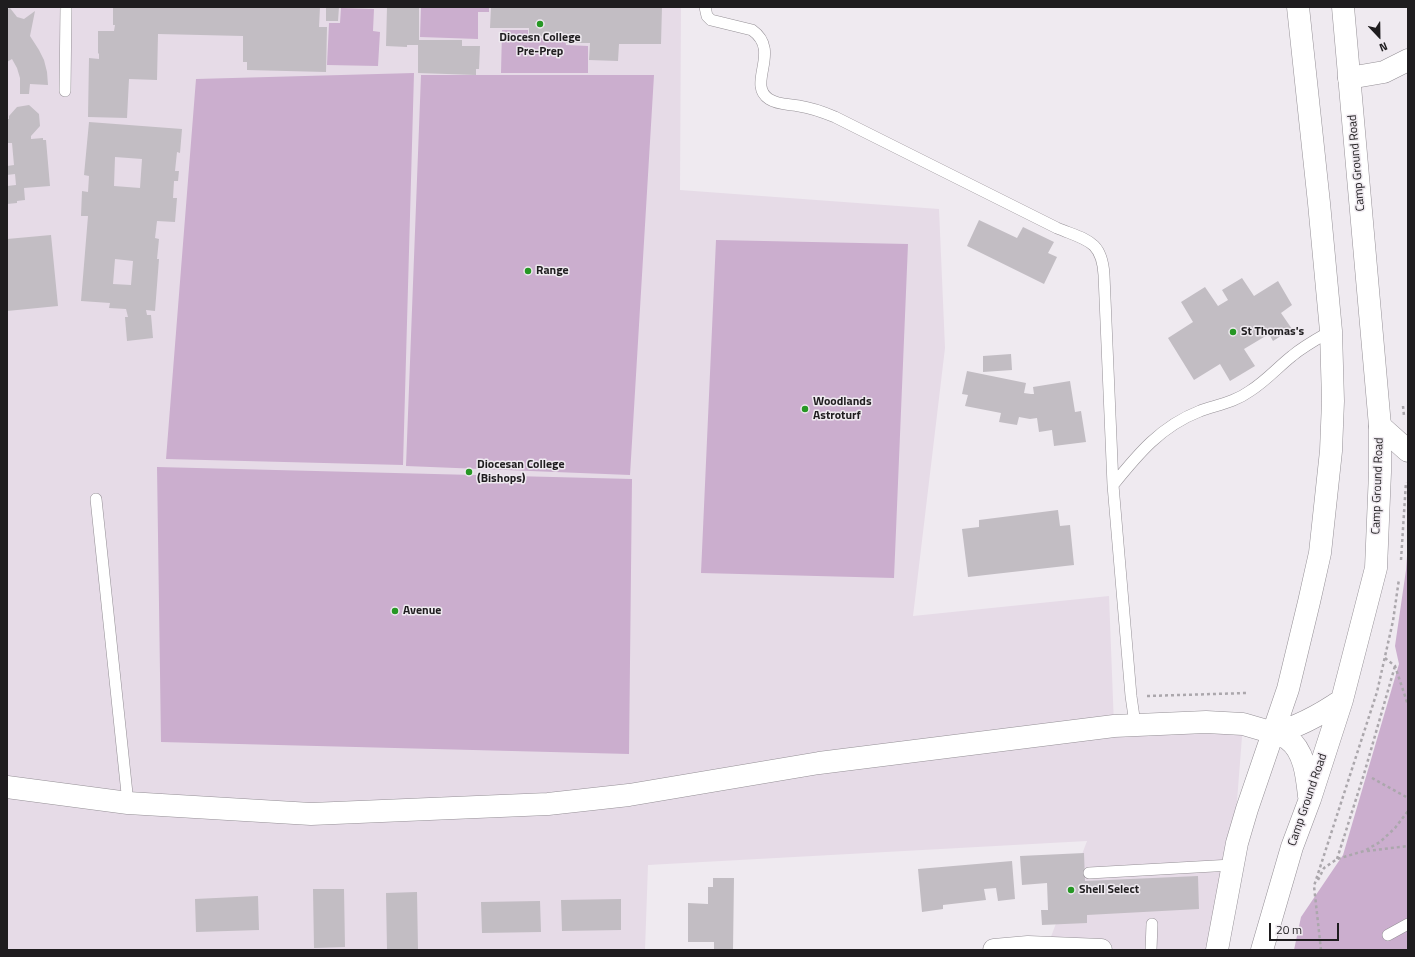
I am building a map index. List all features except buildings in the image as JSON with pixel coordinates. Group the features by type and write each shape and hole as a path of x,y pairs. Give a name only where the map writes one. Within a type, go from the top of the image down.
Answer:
{"main road":[{"path":"1217,950 1232,864 1247,809 1288,688 1320,553 1331,451 1333,401 1331,331 1320,203 1298,7"},
{"name":"Camp Ground Road","path":"1262,950 1292,848 1310,799 1342,700 1376,568 1380,472 1380,426 1343,7"},
{"path":"1349,78 1384,72 1408,60"},
{"path":"1380,426 1408,451"},
{"path":"1274,733 1303,724 1327,711 1342,700"},
{"path":"7,787 128,803 311,814 548,804 628,795 819,763 955,745 1135,724 1206,722 1243,724 1287,738 1294,744 1300,756 1306,774 1310,799"},
{"path":"994,950 1028,947 1101,950"}],"lane":[{"path":"65,92 66,7"},
{"path":"705,7 707,16 711,20 752,30 762,40 766,50 760,88 765,96 771,100 778,103 820,111 835,117 1057,228 1092,242 1100,252 1104,263 1112,485 1131,696 1135,724"},
{"path":"1112,485 1137,454 1154,438 1174,424 1199,411 1231,401 1244,395 1275,372 1310,342 1331,331"},
{"path":"96,499 128,803"},
{"path":"1089,873 1232,864"},
{"path":"1151,950 1152,924"},
{"path":"1388,935 1408,924"}],"path":[{"path":"1385,658 1395,666 1408,705"},
{"path":"1337,859 1364,774 1395,666"},
{"path":"1131,696 1247,694"},
{"path":"1372,778 1408,798"},
{"path":"1364,851 1380,842 1395,828 1408,811"},
{"path":"1321,950 1314,886 1324,868 1337,859 1364,851 1408,846"}],"shaded area":[{"name":"Diocesan College (Bishops)","path":"7,7 681,7 680,190 939,209 945,348 913,616 1109,596 1114,726 1243,724 1232,865 1229,950 1046,950 1087,841 648,865 645,950 7,950"},
{"path":"421,7 489,7 489,12 478,12 478,39 420,37"},
{"path":"341,8 374,9 373,31 380,32 378,66 327,65 329,23 340,23"},
{"path":"502,30 528,30 528,38 565,38 566,45 588,46 588,73 501,73"},
{"path":"414,73 403,465 166,459 196,79"},
{"name":"Range","path":"421,75 654,75 630,475 406,466"},
{"name":"Woodlands Astroturf","path":"716,240 908,244 894,578 701,573"},
{"name":"Avenue","path":"157,467 632,479 629,754 161,742"},
{"path":"1408,541 1408,950 1294,950 1301,917 1343,855 1399,664 1395,646 1406,570"}],"place":[{"name":"Diocesn College Pre-Prep","path":"540,24"},
{"name":"Range","path":"528,271"},
{"name":"St Thomas's","path":"1233,332"},
{"name":"Woodlands Astroturf","path":"805,409"},
{"name":"Diocesan College (Bishops)","path":"469,472"},
{"name":"Avenue","path":"395,611"},
{"name":"Shell Select","path":"1071,890"}]}
